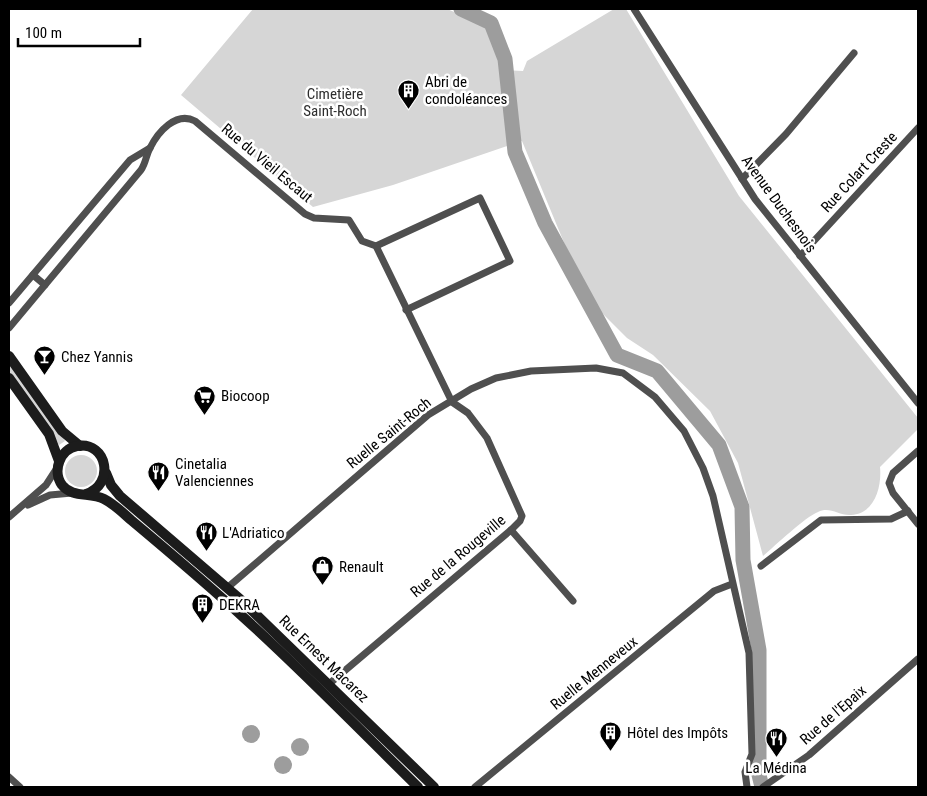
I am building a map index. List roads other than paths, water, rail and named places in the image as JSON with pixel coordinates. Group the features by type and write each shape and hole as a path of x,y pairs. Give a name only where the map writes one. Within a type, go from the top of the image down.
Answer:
{"main road":[{"name":"Rue Ernest Macarez","path":"9,356 62,431 80,446 90,447 99,453 104,462 111,485 120,496 227,588 434,787"},
{"path":"9,378 49,434 61,482 73,493"},
{"path":"58,464 67,451 80,446"},
{"path":"86,494 98,488 106,473"},
{"name":"Rue Ernest Macarez","path":"73,493 86,494 112,504 222,598 418,787"}],"street":[{"name":"Avenue Duchesnois","path":"634,9 742,179 800,256 918,403"},
{"path":"742,179 786,134 854,53"},
{"name":"Rue du Vieil Escaut","path":"9,328 141,170 150,148 172,122 180,118 192,119 305,214 314,218 350,220 362,241 376,246 452,402"},
{"name":"Rue Colart Creste","path":"800,256 918,128"},
{"name":"Rue du Vieil Escaut","path":"9,304 130,160 150,148"},
{"path":"376,246 480,198 510,261 406,310"},
{"path":"33,275 45,285"},
{"name":"Ruelle Saint-Roch","path":"227,588 428,415 484,382 525,372 596,368 618,371 632,378 658,400 690,441 713,496 749,658 752,754 745,772 747,787"},
{"name":"Rue de la Rougeville","path":"329,684 511,530 521,518 520,507 487,438 468,413 452,402"},
{"path":"918,451 893,473 889,480 892,491 918,524"},
{"path":"9,517 46,485 58,464"},
{"path":"16,511 47,497 73,493"},
{"path":"761,566 821,520 891,519 908,511"},
{"path":"511,530 573,601"},
{"name":"Ruelle Menneveux","path":"474,787 714,591 732,584"},
{"name":"Rue de l'Epaix","path":"766,785 809,755 918,658"},
{"path":"9,777 20,787"}],"waterway":[{"path":"461,9 491,23 505,59 515,152 545,223 617,355 657,371 719,445 742,507 743,560 759,650 759,775 762,787"}],"place":[{"name":"Abri de condoléances","path":"409,110"},
{"name":"Chez Yannis","path":"45,376"},
{"name":"Biocoop","path":"205,415"},
{"name":"Cinetalia Valenciennes","path":"159,492"},
{"name":"L'Adriatico","path":"206,552"},
{"name":"Renault","path":"323,586"},
{"name":"DEKRA","path":"203,624"},
{"name":"Hôtel des Impôts","path":"611,752"},
{"name":"La Médina","path":"776,758"}],"park label":[{"name":"Cimetière Saint-Roch","path":"335,102"}]}
